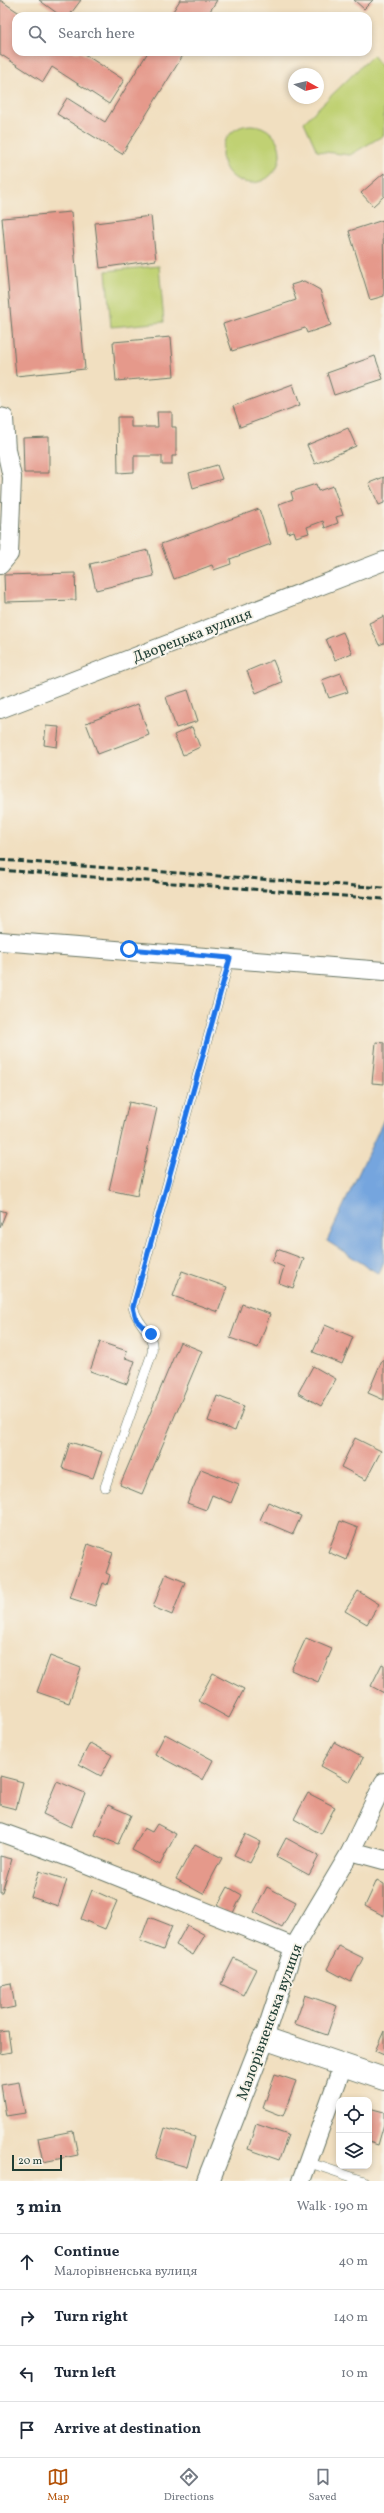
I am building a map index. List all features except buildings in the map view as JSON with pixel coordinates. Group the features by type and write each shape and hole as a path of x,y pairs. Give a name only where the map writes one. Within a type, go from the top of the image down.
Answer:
{"street":[{"path":"0,417 4,418 6,450 12,477 9,554 0,565"},
{"name":"Дворецька вулиця","path":"0,709 384,561"},
{"path":"0,941 384,971"},
{"name":"Малорівненська вулиця","path":"208,2181 264,2038 294,1947 351,1851 384,1782"},
{"path":"0,1832 74,1859 294,1947"},
{"path":"351,1851 384,1860"},
{"path":"264,2038 384,2079"},
{"path":"301,2181 343,2065"}],"lane":[{"path":"105,1487 152,1352 154,1343 151,1334 136,1319 133,1307 230,958"},
{"path":"307,2162 364,2181"}],"green space":[{"path":"373,55 384,69 384,135 350,155 317,151 304,122"},
{"path":"245,125 257,125 272,133 280,148 280,160 272,175 257,183 245,183 230,175 222,160 222,148 230,133"},
{"path":"159,266 164,322 111,327 106,271"}],"water":[{"path":"384,1119 384,1261 379,1274 327,1241"}],"railway":[{"path":"0,860 384,888"},
{"path":"0,870 384,899"}],"route":[{"path":"129,949 230,958 133,1307 136,1319 143,1328 151,1334"}]}
